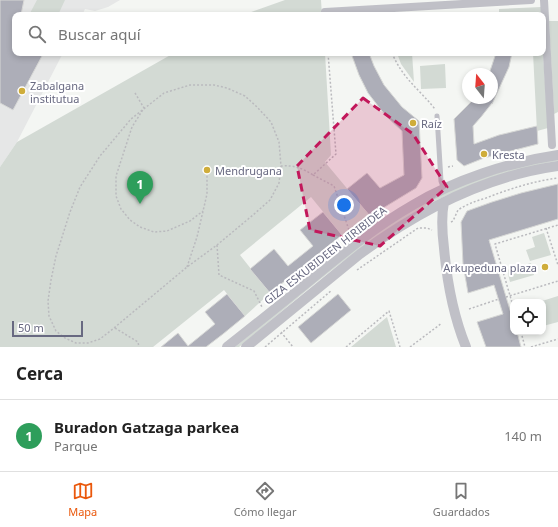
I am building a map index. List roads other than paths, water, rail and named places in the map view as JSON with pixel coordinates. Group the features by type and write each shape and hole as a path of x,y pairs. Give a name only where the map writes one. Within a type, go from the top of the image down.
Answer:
{"street":[{"path":"325,12 531,0"},
{"path":"544,0 545,12"},
{"path":"546,36 552,145"},
{"name":"GIZA ESKUBIDEEN HIRIBIDEA","path":"228,347 370,233 414,205 444,189 470,178 519,163 558,154"},
{"name":"GIZA ESKUBIDEEN HIRIBIDEA","path":"246,347 377,242 416,217 444,202 487,185 508,178 558,166"},
{"path":"444,202 442,211 442,228 446,274 452,305 466,347"}],"lane":[{"path":"437,116 441,181 444,189"}],"place":[{"name":"Zabalgana institutua","path":"22,91"},
{"name":"Raíz","path":"413,123"},
{"name":"Kresta","path":"484,154"},
{"name":"Mendrugana","path":"207,170"},
{"name":"Buradon Gatzaga parkea","path":"140,204"},
{"name":"Arkupeduna plaza","path":"545,267"}]}
